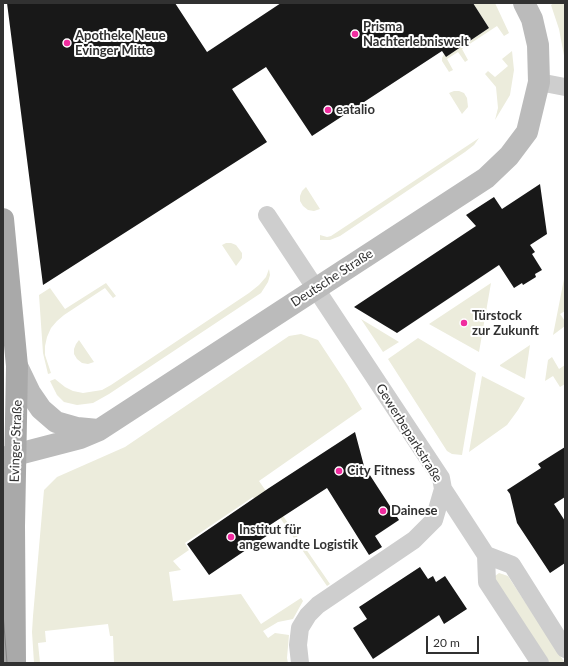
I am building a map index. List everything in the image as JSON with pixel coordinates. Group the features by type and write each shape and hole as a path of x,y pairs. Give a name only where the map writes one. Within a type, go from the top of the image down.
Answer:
{"main road":[{"name":"Evinger Straße","path":"3,219 17,366 9,456 14,526 15,663"}],"street":[{"name":"Deutsche Straße","path":"9,456 80,438 99,430 486,178 509,156 527,132 539,82 538,45 532,19 524,3"},
{"path":"539,82 565,87"},
{"name":"Gewerbeparkstraße","path":"267,215 441,478 443,489 434,520 414,540 318,605 308,615 300,628 298,645 300,663"},
{"path":"17,366 30,393 41,409 56,422 77,428 99,430"},
{"path":"443,489 486,555 487,582 540,663"},
{"path":"486,555 512,565 565,649"}],"green space":[{"path":"473,3 495,3 509,33 504,36 497,26 462,49 468,60 465,62 458,52 447,59 453,70 449,72 442,61 444,54 446,57 489,28"},
{"path":"554,3 565,3 565,61 559,29 551,5"},
{"path":"512,51 514,70 510,95 495,120 498,108 496,87 485,74 488,71 495,77 508,66 502,59"},
{"path":"454,91 464,93 467,98 468,107 462,114 449,93"},
{"path":"479,138 474,145 465,152 340,236 330,240 320,240 320,235 327,237 331,236"},
{"path":"306,187 320,209 314,211 308,210 303,206 300,201 300,196"},
{"path":"226,243 236,245 242,253 242,258 236,266 222,245"},
{"path":"269,269 270,275 268,282 261,293 109,394 93,403 77,405 64,402 57,395 50,381 55,379 73,391 83,393 102,390 111,385 249,293 266,277"},
{"path":"565,274 565,311 560,314 565,321 565,326 553,335"},
{"path":"106,283 116,296 113,298 105,288 64,315 51,328 45,346 45,355 51,373 48,374 43,353 39,295 50,288 65,309"},
{"path":"491,283 479,352 429,324"},
{"path":"361,319 399,342 383,352"},
{"path":"301,334 318,340 362,409 259,481 330,584 327,586 276,512 258,504 253,497 185,543 189,550 173,561 181,570 169,572 173,601 241,594 261,624 301,598 303,601 293,619 278,622 263,631 268,638 275,633 289,635 288,663 114,663 113,636 110,636 108,624 45,631 46,642 38,643 40,663 34,663 32,632 44,490 57,477 125,447 289,336"},
{"path":"418,338 476,373 462,455 452,454 447,451 388,359"},
{"path":"79,340 94,362 88,364 82,363 77,359 74,354 74,349"},
{"path":"530,345 525,379 500,366 500,365"},
{"path":"552,357 559,369 565,365 565,384 560,387 553,376 545,381 548,360"},
{"path":"482,376 525,398 507,425 469,452"},
{"path":"499,573 508,576 565,663 543,663 493,585 495,576"}],"building":[{"path":"7,3 175,3 207,52 281,3 473,3 489,28 446,57 442,51 312,136 266,67 232,89 267,142 43,285"},
{"path":"540,184 547,234 530,245 535,252 532,254 542,270 535,274 536,277 523,285 522,283 514,288 499,265 397,333 354,307 476,226 466,215 494,197 502,209"},
{"path":"355,432 364,466 399,520 375,536 382,547 369,555 327,488 270,525 274,531 209,575 187,544"},
{"path":"565,447 565,497 554,504 565,521 565,563 550,573 517,523 510,494 507,490 541,468 538,464"},
{"path":"420,567 428,579 433,576 436,582 445,576 467,609 444,624 439,615 373,659 353,628 367,619 359,607"}],"tram line":[{"path":"3,613 7,663"}],"place":[{"name":"Prisma Nachterlebniswelt","path":"355,34"},
{"name":"Apotheke Neue Evinger Mitte","path":"67,43"},
{"name":"eatalio","path":"328,110"},
{"name":"Türstock zur Zukunft","path":"464,323"},
{"name":"City Fitness","path":"339,471"},
{"name":"Dainese","path":"383,511"},
{"name":"Institut für angewandte Logistik","path":"231,537"}]}
